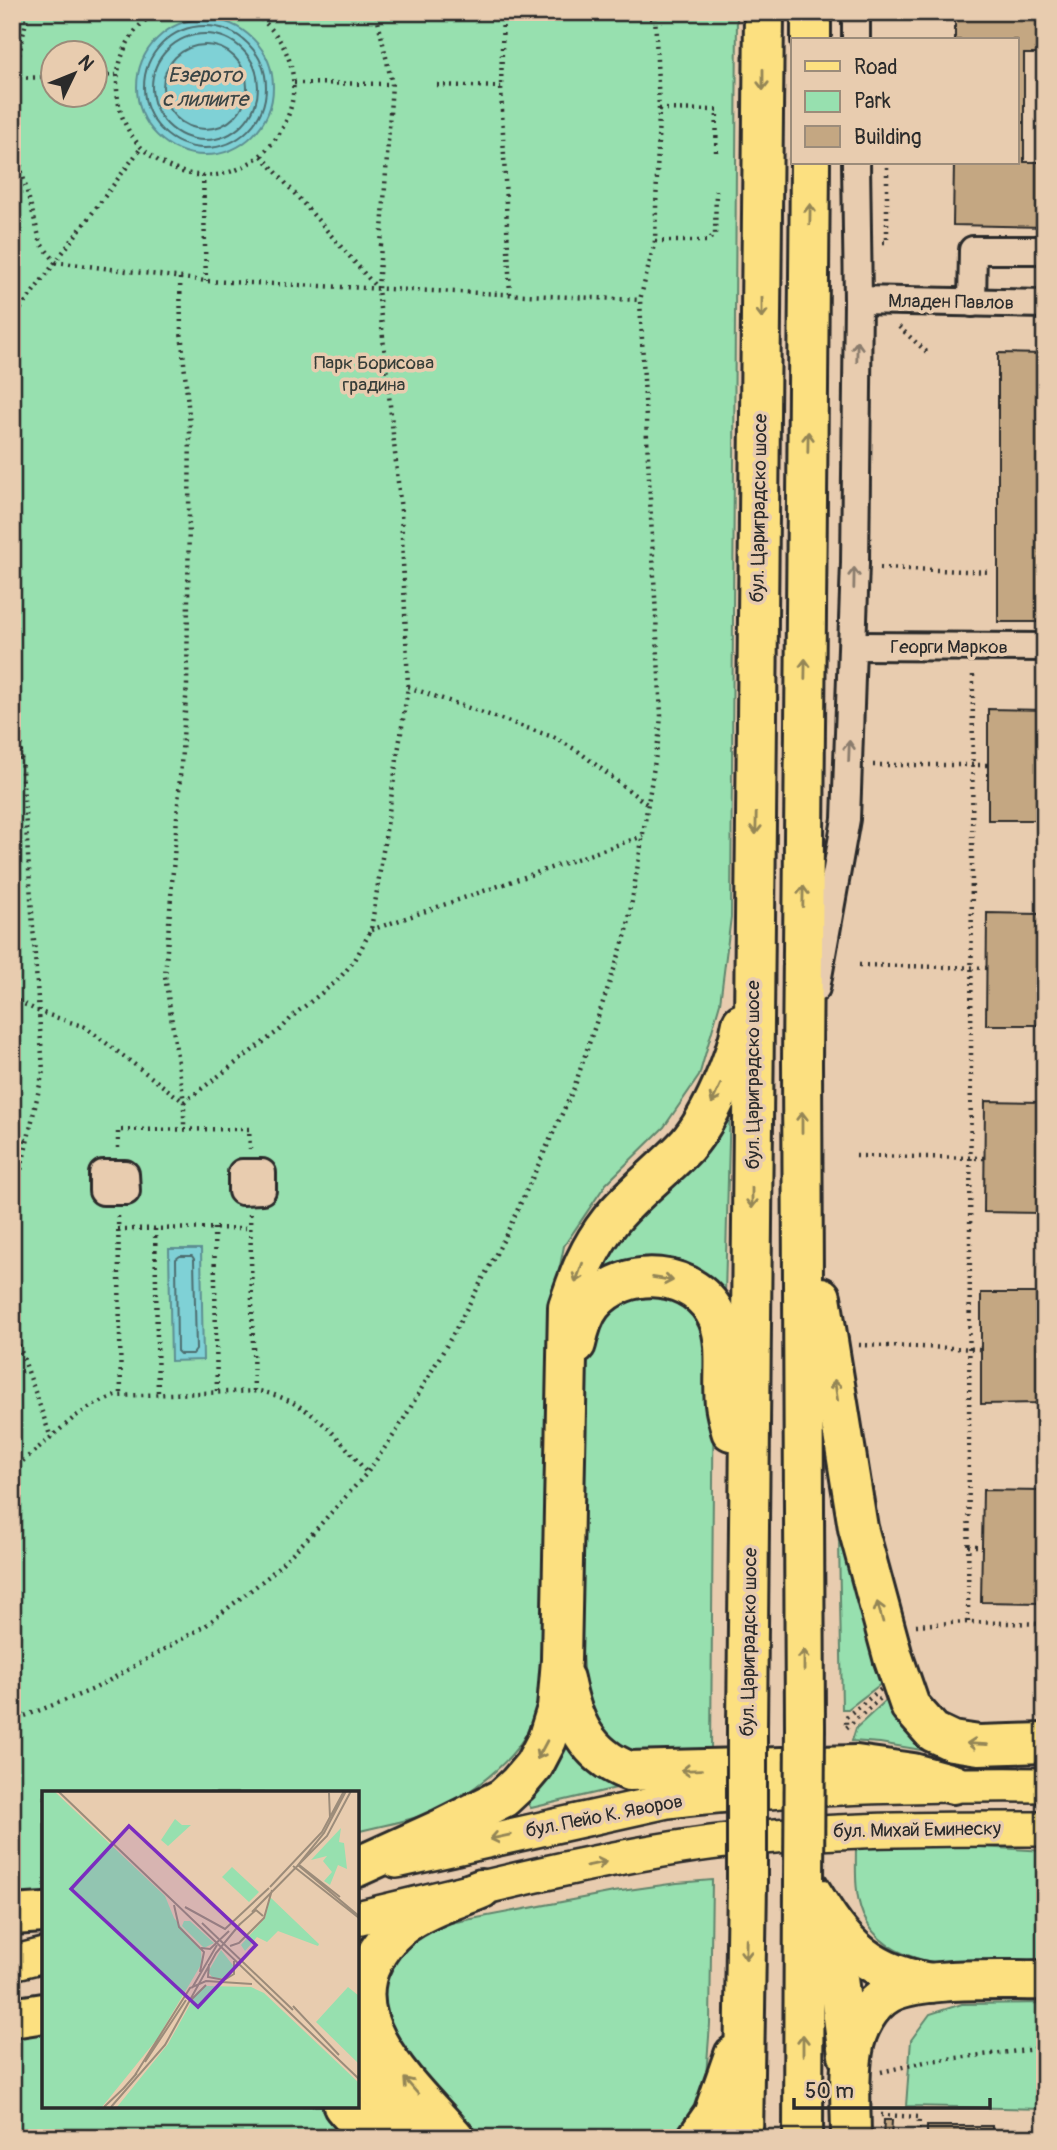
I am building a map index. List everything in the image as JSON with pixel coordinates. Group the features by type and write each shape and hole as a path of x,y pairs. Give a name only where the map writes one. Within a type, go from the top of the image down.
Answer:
{"highway":[{"name":"бул. Цариградско шосе","path":"743,2138 764,12"},
{"path":"811,12 811,38"},
{"path":"803,2138 805,1728 802,1063 810,164"},
{"path":"359,1867 503,1798 534,1765 547,1740 557,1709 561,1660 568,1307 581,1266 611,1219 689,1142 707,1113 741,1030 753,958"},
{"path":"802,1182 858,1528 893,1657 910,1706 933,1731 952,1741 979,1745 1045,1743"},
{"path":"565,1387 580,1328 592,1305 607,1290 623,1281 659,1277 683,1283 691,1288 712,1307 719,1321 723,1341 725,1404 751,1521"},
{"path":"561,1660 570,1711 589,1744 615,1766 629,1771 856,1765 913,1773 953,1784"},
{"path":"804,1881 831,1925 850,1947 870,1963 904,1978 932,1983 1045,1980"},
{"path":"456,2138 383,2054 370,2031 364,1987 368,1969 378,1950 399,1927 414,1917 481,1889"},
{"path":"12,1915 42,1913"},
{"path":"831,1925 860,2074 860,2126"},
{"path":"860,2074 853,2050 867,2015 888,1994 932,1983"},
{"path":"12,2016 42,2013"},
{"path":"697,2138 713,2115 745,2023"},
{"path":"359,2066 419,2138"},
{"path":"345,2108 371,2138"}],"main road":[{"path":"953,1784 1045,1784"},
{"name":"бул. Пейо К. Яворов","path":"359,1868 668,1801 712,1796 953,1784"},
{"name":"бул. Михай Еминеску","path":"481,1889 647,1853 789,1835 885,1828 1045,1829"},
{"path":"359,1918 481,1889"},
{"path":"12,1963 42,1956"},
{"path":"12,2016 42,2006"}],"street":[{"path":"856,12 856,38"},
{"path":"802,1063 846,819 853,646 858,300 856,164"},
{"path":"972,303 973,250 1045,250"},
{"name":"Младен Павлов","path":"858,300 1045,304"},
{"name":"Георги Марков","path":"853,646 1045,647"}],"path":[{"path":"28,12 13,78 21,169 41,244 55,262 206,281 639,300"},
{"path":"153,13 136,30 123,51 116,75 117,102 125,127 141,148 161,164 186,174 203,175 239,170 262,156 280,135 291,110 294,83 289,56 275,32 255,12"},
{"path":"184,1102 281,1029 296,1013 337,981 355,960 371,930 408,687 401,511 378,289 392,84 376,12"},
{"path":"503,12 501,87 510,295"},
{"path":"638,12 655,21"},
{"path":"12,1721 94,1689 205,1626 269,1576 310,1536 367,1473 398,1429 452,1336 504,1239 574,1088 627,931 649,806 661,716 639,300 655,241 659,109 655,12"},
{"path":"108,75 116,75"},
{"path":"13,78 38,77"},
{"path":"294,83 392,84"},
{"path":"436,85 501,87"},
{"path":"659,109 717,110 716,152"},
{"path":"12,320 44,281 55,262 141,148"},
{"path":"262,156 378,289"},
{"path":"887,164 887,242"},
{"path":"203,175 206,281"},
{"path":"655,241 706,241 715,235 716,190"},
{"path":"180,278 181,331 190,426 187,685 165,976 184,1102 184,1129"},
{"path":"899,327 929,354"},
{"path":"879,568 991,572"},
{"path":"12,625 43,1070 17,1188 12,1199"},
{"path":"968,1622 973,647"},
{"path":"12,685 17,691"},
{"path":"408,687 553,737 578,751 649,806"},
{"path":"879,764 988,765"},
{"path":"371,930 643,836"},
{"path":"859,965 987,968"},
{"path":"12,998 40,1012 85,1027 184,1102"},
{"path":"118,1174 118,1130 249,1129"},
{"path":"12,1133 28,1141"},
{"path":"856,1156 985,1158"},
{"path":"155,1228 158,1394"},
{"path":"214,1228 216,1392"},
{"path":"121,1395 118,1229 250,1228 254,1391"},
{"path":"12,1325 51,1438"},
{"path":"856,1345 981,1349"},
{"path":"12,1470 92,1406 121,1395 254,1391 273,1394 295,1403 328,1427 367,1473"},
{"path":"968,1546 982,1546"},
{"path":"914,1625 968,1622 1045,1623"},
{"path":"881,1689 846,1717 846,1728 888,1692"},
{"path":"860,2074 929,2061 1045,2048"},
{"path":"860,2126 919,2116 918,2138"}],"green space":[{"name":"Парк Борисова градина","path":"12,12 737,12 731,917 720,1003 699,1076 664,1127 606,1184 564,1246 553,1301 543,1660 539,1694 529,1728 502,1765 448,1805 406,1820 359,1832 359,1791 42,1791 42,1899 12,1904"},
{"path":"730,1103 724,1296 600,1276 611,1249"},
{"path":"664,1294 693,1307 714,1346 711,1752 627,1752 606,1736 589,1710 584,1682 581,1638 587,1348 598,1320 627,1297"},
{"path":"824,1408 886,1680 848,1709 842,1709 839,1541"},
{"path":"892,1695 951,1755 852,1741 856,1728"},
{"path":"563,1743 590,1771 616,1788 531,1808 526,1801"},
{"path":"856,1845 964,1846 1045,1851 1045,1962 970,1965 943,1963 918,1959 896,1950 877,1936 863,1915 857,1889"},
{"path":"712,1880 710,2024 705,2089 693,2117 675,2138 477,2138 389,2035 379,2003 395,1951 407,1940 440,1925 614,1892"},
{"path":"1045,2003 1045,2109 906,2106 911,2040 930,2014 962,2004"},
{"path":"42,2030 42,2108 325,2108 349,2138 12,2138 12,2038"}],"water":[{"name":"Езерото с лилиите","path":"205,19 231,24 253,39 268,61 273,87 268,113 253,135 231,150 205,155 179,150 157,135 142,113 137,87 142,61 157,39 179,24"},
{"path":"169,1249 201,1249 203,1360 171,1361"}],"building":[{"path":"955,12 1038,12 1038,54 1024,54 1024,162 1045,162 1045,227 953,225 954,164 1018,164 1018,38 955,38"},
{"path":"998,353 1045,354 1045,622 998,622"},
{"path":"988,709 1045,710 1045,820 988,820"},
{"path":"987,913 1042,914 1041,1025 986,1025"},
{"path":"985,1101 1043,1102 1042,1213 984,1212"},
{"path":"981,1293 1042,1293 1042,1403 981,1404"},
{"path":"983,1490 1044,1491 1042,1603 981,1602"},
{"path":"884,2120 892,2120 891,2138 883,2138"},
{"path":"927,2126 992,2126 992,2138 927,2138"}]}
